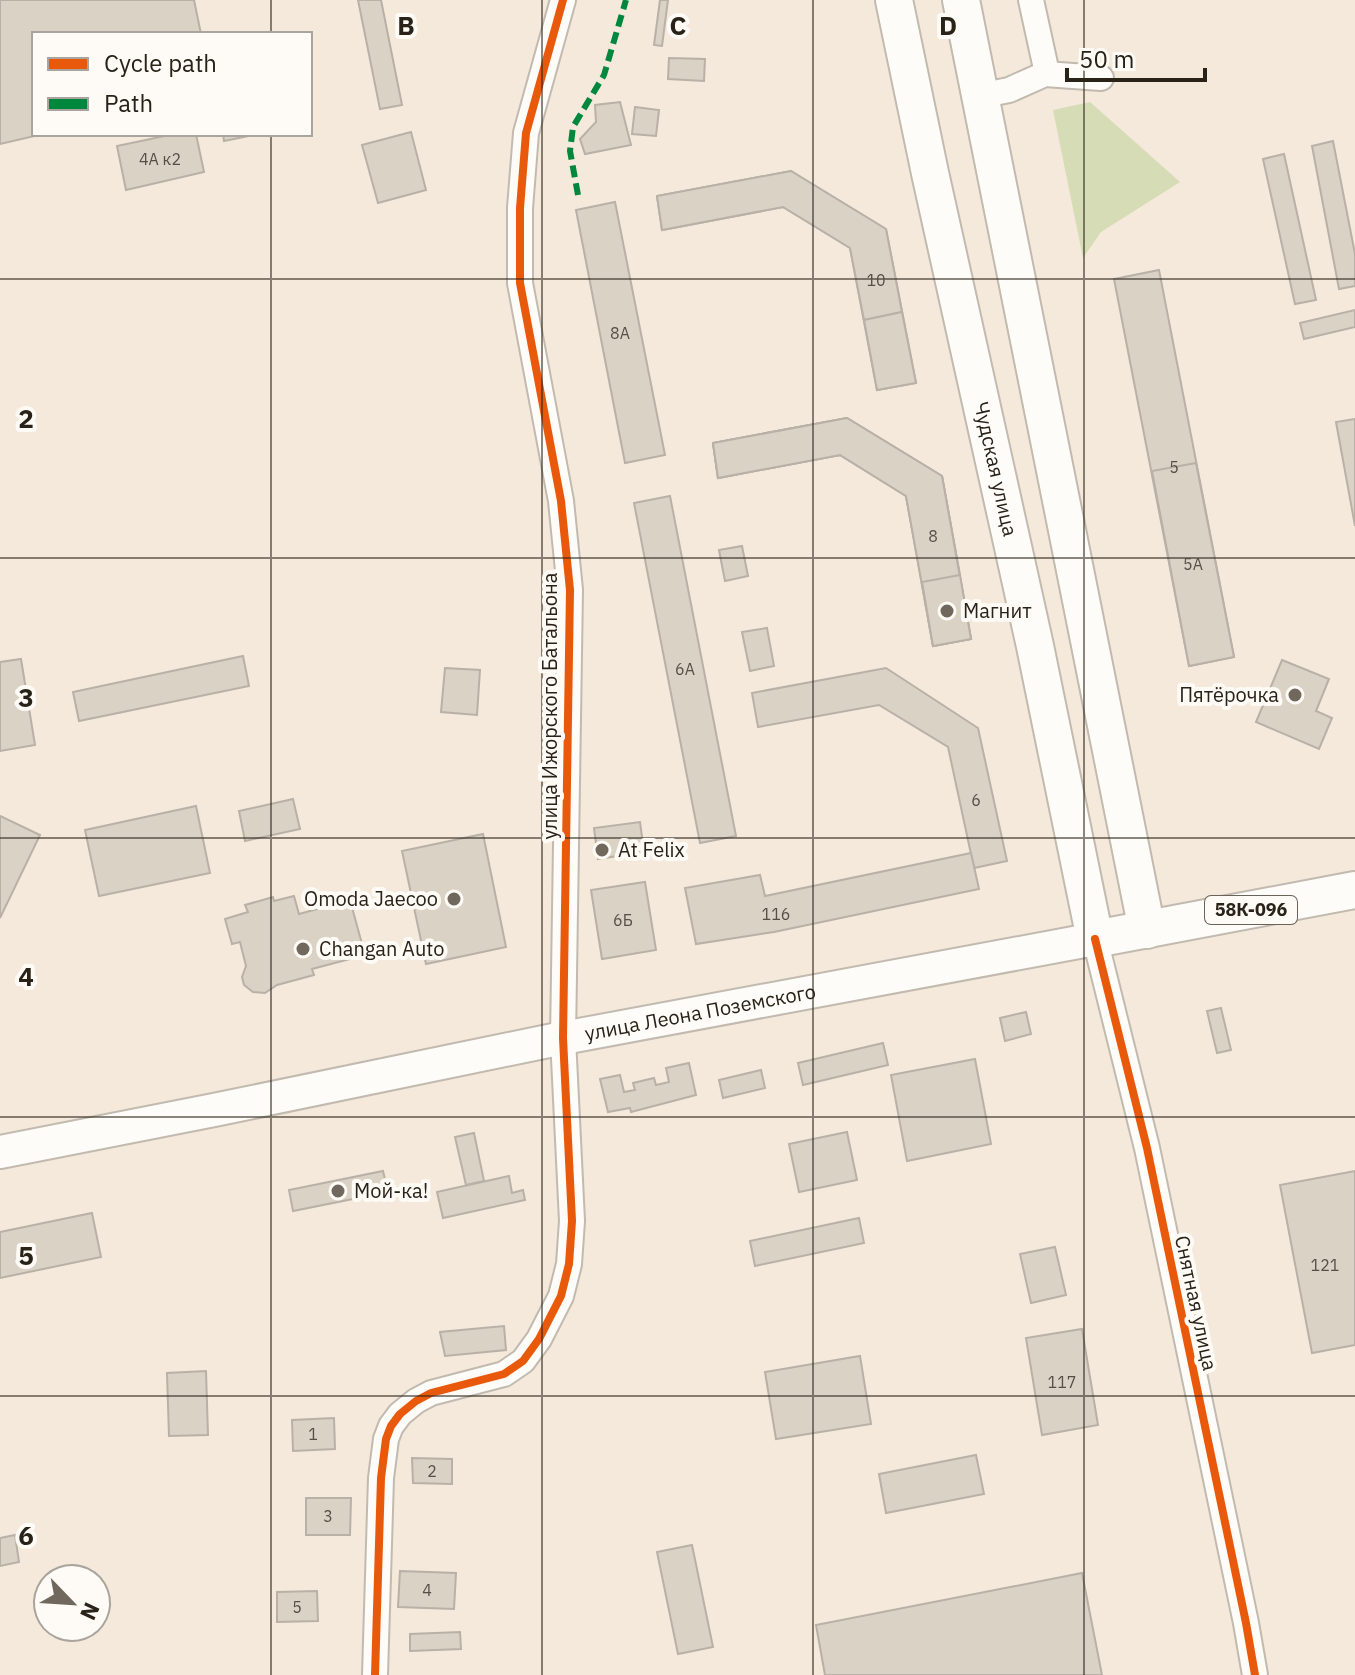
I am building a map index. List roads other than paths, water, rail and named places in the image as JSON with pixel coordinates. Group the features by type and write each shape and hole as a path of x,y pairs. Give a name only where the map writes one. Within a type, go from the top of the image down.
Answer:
{"highway":[{"name":"Чудская улица","path":"894,0 1035,646 1095,939"},
{"path":"961,0 1147,930"},
{"name":"улица Леона Поземского","path":"1095,939 1355,890"}],"main road":[{"name":"улица Леона Поземского","path":"0,1152 563,1038 1095,939"}],"street":[{"name":"улица Ижорского Батальона","path":"375,1675 381,1478 386,1439 391,1426 408,1408 431,1393 504,1374 523,1361 539,1339 561,1296 569,1264 572,1231 563,1038 570,590 561,501 520,283 520,208 526,133 563,0"},
{"path":"1031,0 1045,74"},
{"path":"979,96 1009,90 1045,74 1101,78"},
{"name":"Снятная улица","path":"1095,939 1147,1148 1255,1675"}],"place":[{"name":"Магнит","path":"947,611"},
{"name":"Пятёрочка","path":"1295,695"},
{"name":"At Felix","path":"602,850"},
{"name":"Omoda Jaecoo","path":"454,899"},
{"name":"Changan Auto","path":"303,949"},
{"name":"Мой-ка!","path":"338,1191"}]}
